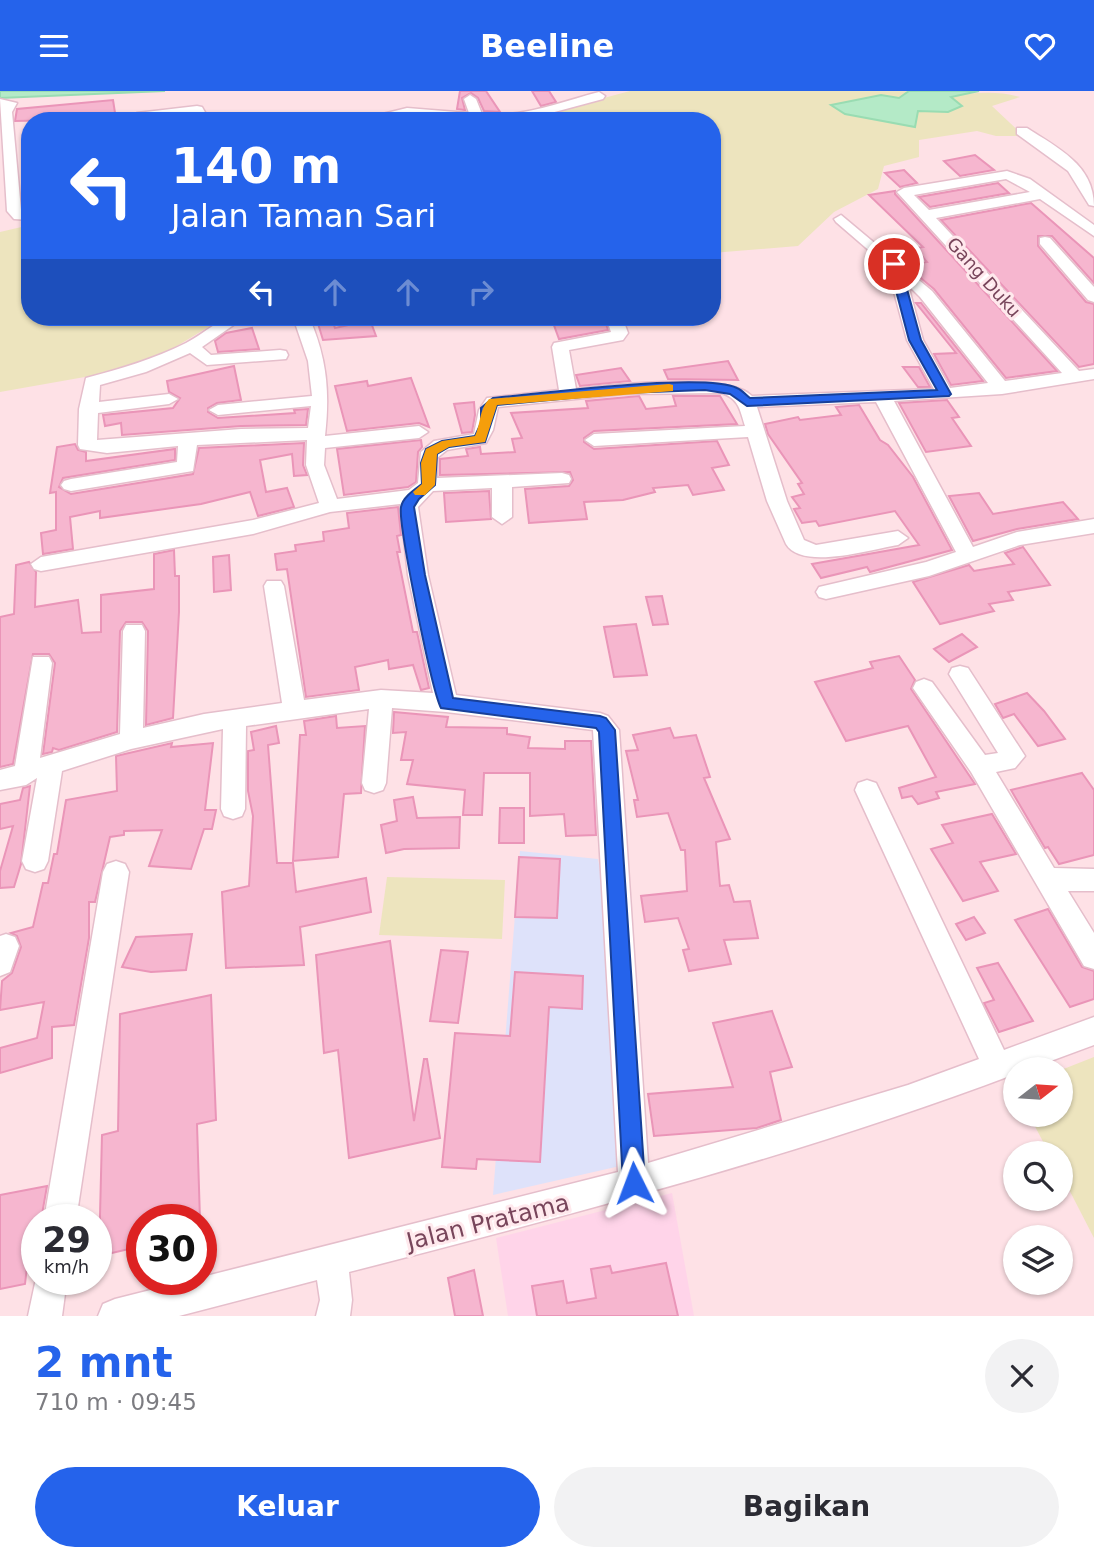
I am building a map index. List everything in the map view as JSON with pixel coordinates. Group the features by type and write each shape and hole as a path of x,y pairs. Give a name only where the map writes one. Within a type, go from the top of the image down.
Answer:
{"street":[{"path":"547,112 599,96"},
{"path":"470,99 475,112"},
{"path":"0,103 11,103 6,112 13,143 14,211 21,215"},
{"path":"180,112 198,112"},
{"path":"1022,131 1073,166 1083,177 1094,202"},
{"name":"Gang Duku","path":"1040,195 1025,182 1007,175 905,191 1076,378"},
{"path":"927,215 1040,195 1094,232"},
{"path":"841,219 926,294 1002,389"},
{"path":"1045,241 1094,297"},
{"path":"894,264 915,340 945,394"},
{"path":"223,326 192,347 140,368 92,382 87,445 91,447 188,439 315,438 419,432"},
{"path":"305,326 320,365 321,400 315,438 316,465 330,506"},
{"path":"568,394 560,347 617,336 620,333 617,326"},
{"path":"192,347 207,360 281,355"},
{"path":"747,402 945,394 1002,389 1094,374"},
{"path":"446,703 418,575 408,507 421,491 431,452 446,444 480,439 487,423 487,408 493,402 568,394 705,387 733,390 747,402 777,501 796,544 814,552 898,538"},
{"path":"882,396 969,557"},
{"path":"88,409 169,399"},
{"path":"218,410 321,400"},
{"path":"594,440 756,431"},
{"path":"71,485 186,467 188,439"},
{"path":"41,564 253,527 330,506 421,491 562,479"},
{"path":"502,483 502,517"},
{"path":"826,592 969,557 1017,539 1094,526"},
{"path":"274,586 282,649 295,711"},
{"path":"131,740 134,631"},
{"path":"26,775 41,663"},
{"path":"960,674 1013,756 1007,761 979,765"},
{"path":"924,688 979,765 1094,957"},
{"path":"374,783 382,699"},
{"path":"0,780 26,775 131,740 235,719 382,699 446,703 600,722 607,730 634,1183"},
{"path":"233,809 235,719"},
{"path":"35,861 51,767"},
{"path":"867,790 996,1065"},
{"path":"63,1204 116,872"},
{"path":"1045,879 1094,880"},
{"name":"Jalan Pratama","path":"115,1316 634,1183 908,1100 996,1065 1094,1031"},
{"path":"331,1261 336,1300 333,1316"},
{"path":"45,1316 48,1295"}],"shaded area":[{"path":"0,91 165,91 0,98"},
{"path":"630,91 909,91 899,98 881,95 832,105 845,114 914,127 918,111 948,112 961,106 950,97 995,93 1020,97 992,106 1024,136 996,136 977,131 919,140 919,157 884,166 878,189 834,212 798,246 721,252 721,112 552,112"},
{"path":"909,91 979,91 951,97 962,106 948,112 918,111 915,127 845,114 831,105 881,95 899,98"},
{"path":"21,227 21,326 210,326 162,355 113,372 0,392 0,232"},
{"path":"520,851 598,859 621,995 620,1166 493,1195"},
{"path":"387,877 505,880 502,939 379,935"},
{"path":"1094,1057 1094,1238 1073,1197 1073,1141 1043,1141 1035,1127 1073,1127 1073,1065"},
{"path":"672,1193 694,1316 508,1316 496,1238"}],"building":[{"path":"460,91 486,91 500,112 484,111 478,98 471,93 462,98 465,110 457,109"},
{"path":"532,91 549,91 556,102 541,106"},
{"path":"113,100 115,112 21,112 21,121 15,121 17,109"},
{"path":"975,155 994,170 960,176 944,161"},
{"path":"904,170 917,183 900,187 885,173"},
{"path":"998,183 1009,193 930,207 919,197"},
{"path":"895,191 1057,371 1006,378 934,289 905,265 927,262 915,248 923,247 869,195"},
{"path":"1031,203 1094,258 1094,283 1052,236 1038,236 1038,246 1086,302 1094,304 1094,364 1079,367 941,220"},
{"path":"916,303 921,303 983,381 951,385 934,354 956,353"},
{"path":"319,326 372,326 376,336 323,340"},
{"path":"554,326 607,326 608,330 559,339"},
{"path":"252,328 259,349 218,352 215,341 226,333"},
{"path":"728,361 738,380 668,379 664,370"},
{"path":"234,366 241,400 217,403 208,408 208,412 218,418 295,413 294,410 308,409 306,425 241,426 122,435 121,423 105,426 103,415 173,408 180,398 169,392 167,381"},
{"path":"903,367 919,367 930,387 918,387"},
{"path":"621,368 630,381 580,386 576,375"},
{"path":"411,378 429,427 419,423 347,431 335,386 367,381 368,386"},
{"path":"639,396 646,409 676,406 673,396 720,396 737,424 594,431 584,438 584,442 594,449 717,441 729,465 712,468 724,490 693,495 688,485 653,488 655,492 623,500 584,502 587,519 529,523 525,489 569,486 573,480 570,472 440,475 440,459 468,456 466,449 480,447 481,454 515,452 512,439 522,438 511,413 588,408 586,401"},
{"path":"947,400 959,417 952,418 971,446 926,452 899,403"},
{"path":"474,402 472,432 462,433 454,404"},
{"path":"859,405 880,440 888,445 913,477 952,550 870,572 867,567 821,578 812,564 919,545 895,511 819,526 816,521 802,523 794,509 800,508 792,497 804,494 798,484 802,483 768,434 765,424 798,417 800,420 841,415 836,407"},
{"path":"421,440 416,482 408,487 344,495 337,449"},
{"path":"304,443 303,465 307,475 294,476 292,454 260,460 266,492 287,488 294,507 258,516 250,492 201,504 100,518 100,511 70,517 73,549 43,554 41,533 56,530 56,492 50,493 57,447 75,444 78,450 86,452 86,461 175,449 175,460 63,478 59,487 71,494 193,474 199,448"},
{"path":"489,491 491,519 446,522 444,493"},
{"path":"979,493 993,514 1063,502 1078,519 1017,529 973,541 949,496"},
{"path":"398,507 401,535 397,536 400,552 397,552 413,632 417,632 429,688 421,690 413,665 389,669 388,660 355,667 359,690 306,697 287,569 277,570 275,554 296,551 295,545 324,541 323,532 349,528 347,513"},
{"path":"1023,547 1050,585 1008,592 1013,600 989,604 994,611 940,624 913,582 969,565 974,571 1014,564 1005,553"},
{"path":"174,550 175,576 179,576 179,612 173,718 146,725 148,631 142,622 126,622 120,631 117,732 59,750 53,748 52,752 43,754 55,663 49,654 33,654 13,764 0,767 0,617 14,614 16,565 29,562 36,572 35,607 78,600 82,633 101,632 101,595 154,589 154,554"},
{"path":"229,555 231,590 214,592 213,557"},
{"path":"662,596 668,624 653,625 646,597"},
{"path":"636,624 647,675 614,677 604,627"},
{"path":"962,634 977,647 949,662 934,649"},
{"path":"899,656 915,680 911,689 975,784 936,792 939,798 918,804 912,796 902,798 899,788 936,777 908,726 846,741 815,682 873,668 870,662"},
{"path":"1027,693 1065,739 1038,746 1014,714 1003,718 995,704"},
{"path":"394,712 448,717 446,727 507,728 507,734 530,737 528,748 565,749 565,741 591,741 596,835 566,836 564,814 530,816 530,773 484,773 482,815 463,815 465,790 407,784 413,760 401,760 406,732 393,733"},
{"path":"336,716 337,728 365,726 361,793 344,794 338,857 293,861 300,735 306,735 304,721"},
{"path":"276,726 279,743 268,745 277,863 293,863 296,892 366,878 371,912 300,927 304,965 226,968 222,892 249,886 253,816 248,791 248,751 254,750 251,732"},
{"path":"670,728 674,738 696,735 710,777 704,778 730,839 716,842 720,886 729,885 734,902 750,901 758,938 724,940 731,964 689,971 683,950 689,949 678,918 645,922 641,896 687,891 685,850 681,850 668,813 637,817 634,800 638,800 626,751 638,750 633,735"},
{"path":"172,743 171,747 213,743 205,810 216,810 212,829 204,829 191,869 149,866 162,830 124,831 124,835 110,837 95,902 89,902 89,938 74,1025 52,1027 52,1058 0,1073 0,1048 37,1038 44,1002 0,1010 2,981 12,973 21,947 17,936 11,933 33,927 43,883 48,883 54,854 57,854 66,800 117,791 116,756"},
{"path":"1082,773 1094,790 1094,855 1059,864 1048,847 1045,848 1011,790"},
{"path":"30,786 21,864 14,887 0,888 0,871 13,826 0,829 0,804 20,800 23,788"},
{"path":"413,797 417,818 460,817 459,848 404,849 386,853 381,825 397,821 394,800"},
{"path":"500,808 524,808 524,843 499,843"},
{"path":"992,814 1016,854 980,862 998,891 963,901 931,849 953,843 942,825"},
{"path":"519,857 560,859 557,918 515,917"},
{"path":"1048,909 1082,967 1094,971 1094,999 1070,1007 1015,920"},
{"path":"974,917 985,933 966,940 956,924"},
{"path":"192,934 186,970 151,972 122,967 136,937"},
{"path":"390,941 414,1121 424,1059 427,1059 440,1138 349,1158 338,1050 324,1053 316,955"},
{"path":"441,950 468,952 458,1023 430,1021"},
{"path":"998,963 1033,1021 999,1032 984,1003 994,1000 977,968"},
{"path":"515,972 583,976 582,1009 549,1007 540,1162 477,1159 476,1169 442,1167 455,1033 510,1036"},
{"path":"211,995 216,1120 197,1124 200,1204 126,1204 126,1250 112,1253 112,1204 100,1204 102,1135 118,1131 120,1014"},
{"path":"772,1011 792,1067 770,1072 781,1120 757,1128 654,1136 648,1094 733,1087 713,1023"},
{"path":"47,1186 44,1204 21,1204 21,1285 0,1289 0,1195"},
{"path":"666,1263 678,1316 537,1316 532,1286 563,1281 567,1303 596,1298 591,1269 610,1266 612,1273"},
{"path":"474,1270 483,1316 455,1316 448,1278"}],"slow traffic":[{"path":"420,492 428,485 428,456 431,452 446,444 475,441 483,437 487,408 493,402 624,389 669,388"}],"route":[{"path":"634,1183 606,726 600,722 446,703 418,575 408,507 414,496 428,485 428,456 431,452 446,444 475,441 483,437 487,408 493,402 624,389 705,387 733,390 747,402 945,394 915,340 894,264"}]}
